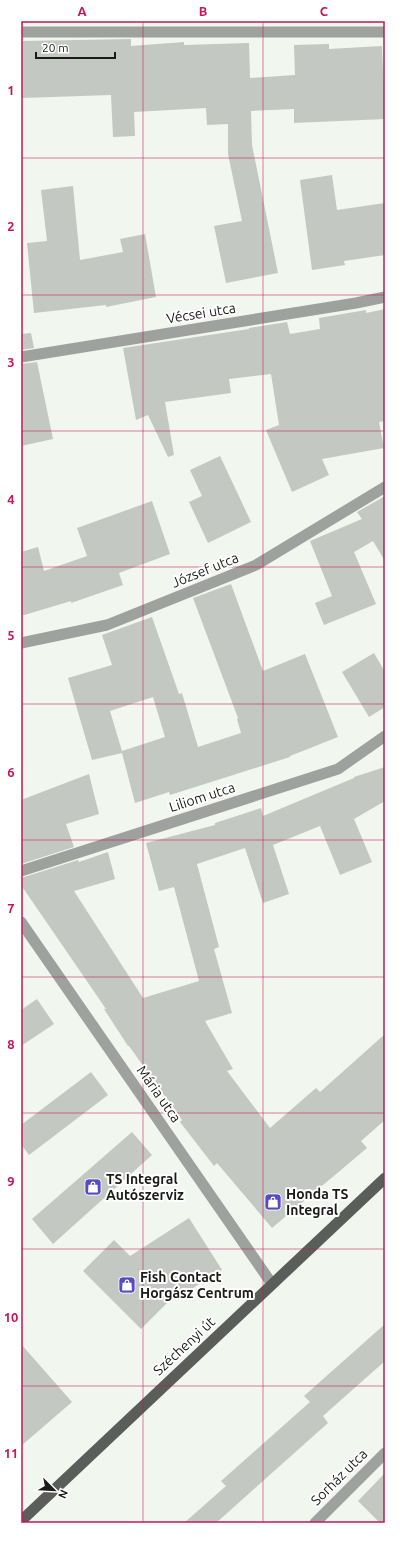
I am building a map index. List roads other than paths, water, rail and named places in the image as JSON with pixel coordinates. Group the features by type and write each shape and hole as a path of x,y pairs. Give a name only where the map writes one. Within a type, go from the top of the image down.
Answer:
{"main road":[{"name":"Széchenyi út","path":"22,1518 385,1178"}],"street":[{"path":"21,32 385,32"},
{"name":"Vécsei utca","path":"21,357 356,303 385,297"},
{"name":"József utca","path":"21,643 107,625 256,565 385,488"},
{"name":"Liliom utca","path":"21,871 338,769 385,736"},
{"name":"Mária utca","path":"21,922 272,1284"},
{"name":"Sorház utca","path":"315,1523 385,1453"}],"place":[{"name":"TS Integral Autószerviz","path":"93,1187"},
{"name":"Honda TS Integral","path":"273,1202"},
{"name":"Fish Contact Horgász Centrum","path":"127,1285"}]}
